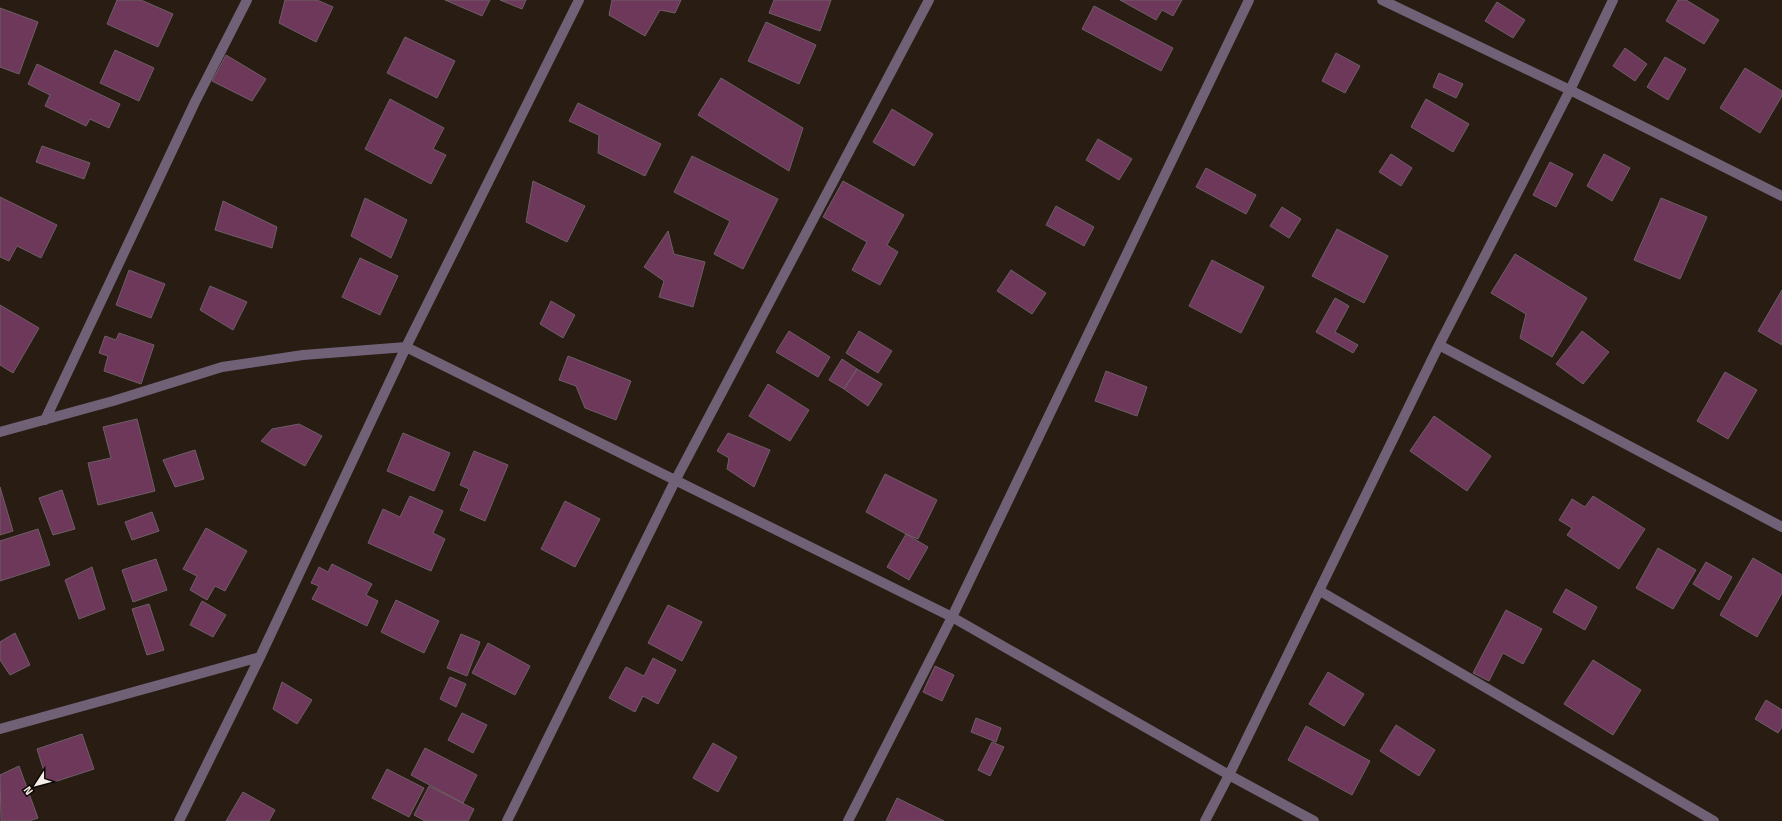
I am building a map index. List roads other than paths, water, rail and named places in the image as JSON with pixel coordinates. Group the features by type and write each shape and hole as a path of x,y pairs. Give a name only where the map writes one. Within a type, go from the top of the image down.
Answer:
{"street":[{"path":"45,420 195,102 247,0"},
{"path":"179,821 260,657 406,347 579,0"},
{"path":"507,821 675,480 930,0"},
{"path":"848,821 952,617 1249,0"},
{"path":"1382,0 1570,90 1782,196"},
{"path":"1205,821 1320,591 1439,345 1570,90 1612,0"},
{"path":"1439,345 1782,527"},
{"path":"0,432 113,401 222,366 303,355 406,347 952,617 1229,775 1314,821"},
{"path":"1320,591 1714,821"},
{"path":"0,728 260,657"}]}
